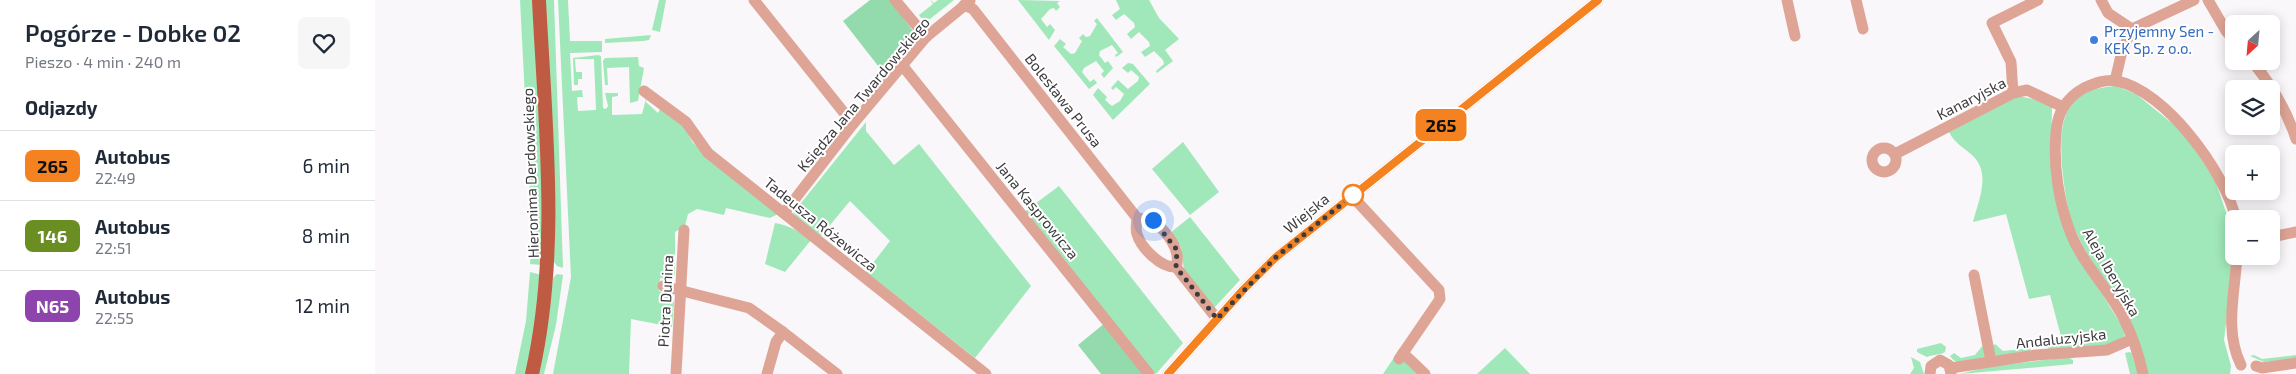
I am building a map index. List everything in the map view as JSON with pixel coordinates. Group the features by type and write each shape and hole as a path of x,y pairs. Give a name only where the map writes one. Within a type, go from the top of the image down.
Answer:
{"main road":[{"name":"Hieronima Derdowskiego","path":"532,374 545,299 550,222 539,0"}],"street":[{"path":"754,0 853,124"},
{"path":"895,0 926,37"},
{"name":"Wiejska","path":"1168,374 1275,258 1352,196 1439,120 1598,0"},
{"path":"1787,0 1795,36"},
{"path":"1856,0 1863,29"},
{"path":"2013,93 2011,62 1993,23 2038,0"},
{"path":"2101,0 2108,13 2132,29"},
{"path":"2115,81 2122,51 2132,29 2194,0"},
{"path":"2208,0 2225,29"},
{"name":"Księdza Jana Twardowskiego","path":"784,214 853,124 926,37 967,3"},
{"name":"Bolesława Prusa","path":"967,3 1137,218 1136,231 1139,239 1160,263 1170,268 1176,267"},
{"name":"Jana Kasprowicza","path":"902,65 1149,374"},
{"path":"2260,70 2294,122 2296,138"},
{"path":"2063,107 2076,93 2099,81 2115,81 2133,86 2158,103 2193,136 2223,186 2232,210"},
{"name":"Kanaryjska","path":"1895,154 2013,93 2027,90 2063,107"},
{"name":"Tadeusza Różewicza","path":"644,91 686,122 708,153 986,374"},
{"name":"Aleja Iberyjska","path":"2063,107 2056,133 2058,182 2071,234 2123,317 2143,374"},
{"path":"1352,196 1439,290 1440,299 1401,356 1425,374"},
{"name":"Bolesława Prusa","path":"1137,218 1153,220 1175,246 1178,255 1176,267 1217,319"},
{"name":"Piotra Dunina","path":"676,374 684,230"},
{"path":"2280,235 2296,232"},
{"path":"2236,265 2231,333 2237,370 2249,364 2258,370 2296,363"},
{"path":"1973,275 1991,361"},
{"path":"663,286 682,289 749,308 837,374"},
{"path":"767,374 776,342 783,332"},
{"name":"Andaluzyjska","path":"1930,374 1931,366 1936,361 1947,362 1951,371 1991,361 2036,355 2107,350 2132,339"}],"green space":[{"path":"520,0 536,0 545,179 542,265 530,264 532,235"},
{"path":"545,0 554,0 563,268 557,266 554,262 555,198"},
{"path":"558,0 568,0 570,41 602,41 602,52 570,53 572,91 582,90 583,97 577,97 578,111 596,110 594,59 575,59 576,72 582,72 582,79 578,79 578,85 574,85 573,58 601,56 603,108 606,109 608,106 605,93 618,93 618,96 612,97 612,115 642,114 647,95 646,102 658,113 660,109 682,123 693,143 767,202 778,214 770,218 726,208 724,215 697,209 688,214 685,226 675,232 675,275 666,279 660,278 659,291 667,294 674,302 672,327 631,319 629,374 553,374 571,277"},
{"path":"659,0 666,0 660,32 652,30"},
{"path":"870,0 890,0 913,31 914,44 886,76 843,21"},
{"path":"930,0 934,3 938,0 954,0 930,19 921,18 919,15 933,4"},
{"path":"1018,0 1060,1 1057,3 1060,7 1056,11 1054,8 1050,9 1041,19 1047,27 1050,24 1055,30 1049,40"},
{"path":"1116,0 1149,0 1159,18 1179,39 1165,50 1173,61 1157,73 1156,71 1164,64 1163,60 1154,51 1145,57 1141,52 1150,46 1149,42 1139,32 1131,39 1127,34 1135,27 1134,23 1124,14 1116,20 1112,15 1120,9"},
{"path":"1097,18 1123,52 1116,57 1115,55 1118,53 1112,45 1100,51 1099,55 1105,63 1108,61 1113,68 1104,78 1101,74 1104,71 1096,61 1084,68 1082,72 1090,82 1094,79 1097,83 1089,89 1054,46 1060,39 1066,44 1063,47 1071,54 1075,53 1082,41 1079,38 1083,34 1086,37 1090,36 1097,24 1094,21"},
{"path":"651,35 649,40 605,43 605,39"},
{"path":"638,57 639,66 644,68 638,101 630,103 629,67 607,68 608,85 605,85 603,61 605,58"},
{"path":"1128,63 1133,64 1150,84 1113,120 1093,95 1098,88 1107,97 1105,100 1112,106 1120,101 1124,94 1116,87 1113,90 1111,88 1118,80 1128,89 1138,81 1139,77 1131,70 1128,73 1122,68"},
{"path":"2116,86 2136,94 2184,133 2215,180 2225,210 2225,265 2233,265 2224,340 2231,366 2230,374 2148,374 2138,341 2128,318 2077,234 2072,222 2064,187 2061,150 2062,135 2068,110 2085,93 2098,88"},
{"path":"2018,96 2038,100 2052,107 2051,154 2086,268 2122,326 2125,335 2111,344 2101,347 2049,351 2048,346 2063,344 2050,295 2029,299 2006,214 1973,222 1982,189 1982,172 1974,157 1957,143 1949,132"},
{"path":"866,122 866,131 894,165 919,144 1031,286 975,358 866,272 890,241 850,201 821,236 793,213"},
{"path":"1183,142 1219,192 1190,215 1152,169"},
{"path":"1059,186 1183,343 1156,374 1151,371 1024,212"},
{"path":"1190,217 1240,280 1214,308 1184,270 1181,247 1170,233"},
{"path":"775,223 794,229 811,240 785,272 765,264"},
{"path":"530,272 542,275 528,374 515,374 526,321"},
{"path":"557,274 563,275 556,325 544,374 537,374 549,316 553,278"},
{"path":"1105,323 1144,374 1101,374 1078,345"},
{"path":"1941,343 1946,347 1943,353 1927,357 1917,352 1917,349"},
{"path":"1984,344 1986,356 1983,359 1961,363 1953,360 1950,356 1954,353 1961,358 1975,355"},
{"path":"1995,344 2003,351 2031,348 2030,351 1997,356 1994,355 1992,346"},
{"path":"1505,348 1530,374 1477,374"},
{"path":"1397,353 1420,374 1383,374"},
{"path":"2125,353 2132,353 2138,374 2130,374"},
{"path":"2254,355 2262,359 2296,355 2296,358 2264,362 2250,356"},
{"path":"1911,357 1920,362 1924,374 1910,374 1914,368"},
{"path":"2068,357 2073,360 2073,364 1960,374 1987,367"}],"bus line":[{"name":"265","path":"1168,374 1243,290 1275,258 1598,0"}],"place":[{"name":"Przyjemny Sen - KEK Sp. z o.o.","path":"2094,40"}],"route":[{"path":"1153,220 1177,250 1178,262 1176,267 1217,319 1275,258 1353,195"}]}
